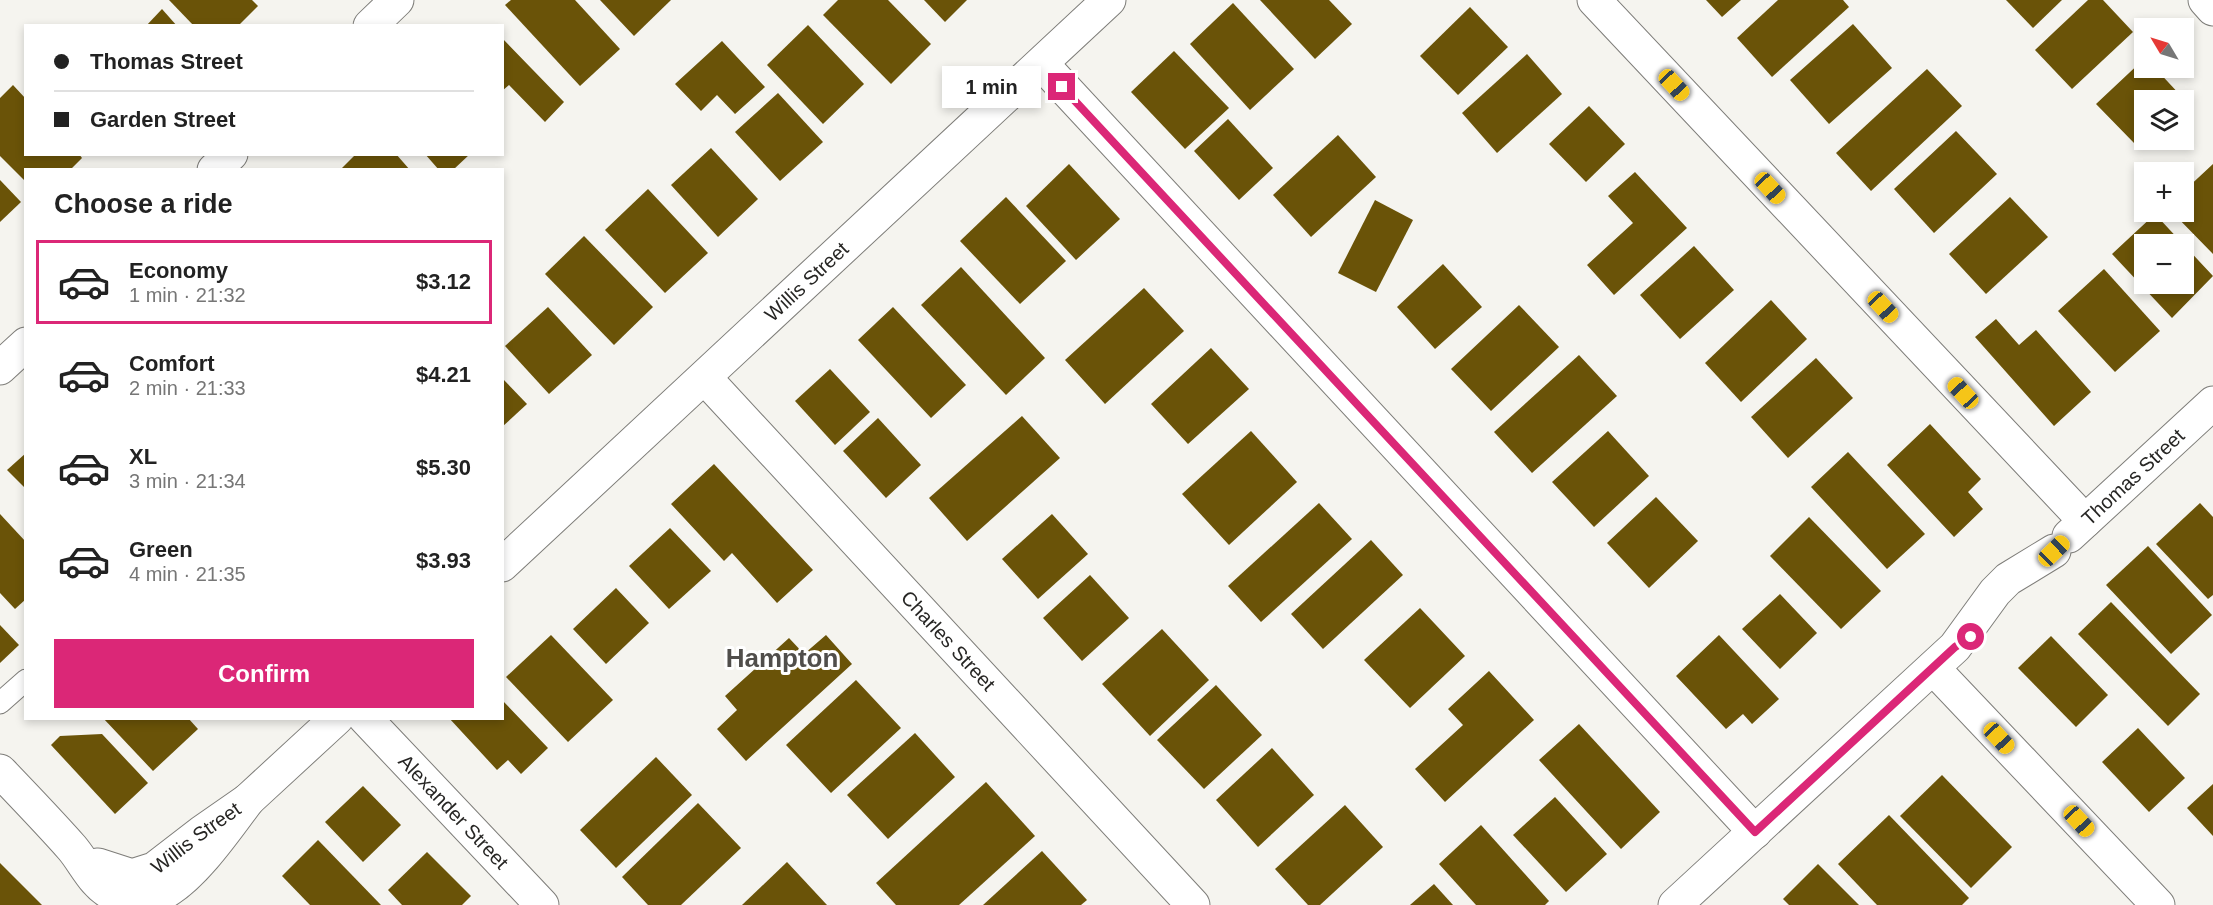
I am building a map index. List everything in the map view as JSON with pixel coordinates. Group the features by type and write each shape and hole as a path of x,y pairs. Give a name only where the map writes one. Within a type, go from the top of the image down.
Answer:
{"street":[{"path":"372,24 397,0"},
{"name":"Willis Street","path":"504,563 1109,0"},
{"path":"1594,0 2085,521"},
{"path":"2205,0 2213,9"},
{"path":"1042,64 1755,832"},
{"path":"216,168 229,156"},
{"path":"0,368 24,346"},
{"name":"Charles Street","path":"705,378 1193,905"},
{"name":"Thomas Street","path":"1675,905 1944,657 1995,592 2008,579 2054,551 2213,403"},
{"path":"1944,657 2158,905"},
{"name":"Willis Street","path":"142,896 170,858 248,800 335,720"},
{"name":"Alexander Street","path":"367,720 542,905"},
{"path":"0,771 74,850 104,869 132,876 142,896"}],"lane":[{"path":"0,703 24,682"}],"building":[{"path":"169,0 252,0 258,6 240,24 192,24"},
{"path":"511,0 575,0 620,49 580,86 505,5"},
{"path":"600,0 671,0 634,36"},
{"path":"838,0 888,0 931,44 891,84 823,15"},
{"path":"924,0 967,0 945,22"},
{"path":"1260,0 1329,0 1352,24 1315,59"},
{"path":"1706,0 1741,0 1722,17"},
{"path":"1778,0 1843,0 1849,7 1772,77 1737,38"},
{"path":"2006,0 2062,0 2033,28"},
{"path":"2088,0 2103,0 2133,32 2072,89 2035,50"},
{"path":"1233,3 1294,69 1250,110 1190,44"},
{"path":"1470,7 1508,47 1458,95 1420,56"},
{"path":"162,9 175,24 148,24"},
{"path":"1853,24 1892,68 1829,124 1790,80"},
{"path":"808,25 864,84 823,124 767,65"},
{"path":"504,40 564,102 545,122 509,85 504,89"},
{"path":"722,41 765,87 735,114 717,95 701,111 675,84"},
{"path":"1174,51 1229,108 1185,149 1131,92"},
{"path":"1527,54 1562,94 1497,153 1462,113"},
{"path":"2134,68 2134,78 2164,78 2175,90 2134,90 2134,143 2096,104"},
{"path":"1927,69 1962,106 1871,191 1836,153"},
{"path":"13,85 24,97 24,156 80,156 82,158 72,168 24,168 24,180 0,156 0,98"},
{"path":"778,93 823,142 780,181 735,132"},
{"path":"1589,106 1625,144 1586,182 1549,144"},
{"path":"1228,119 1273,168 1239,200 1194,151"},
{"path":"1956,131 1997,174 1934,233 1894,189"},
{"path":"1338,135 1376,177 1311,237 1273,195"},
{"path":"711,148 758,199 718,237 671,185"},
{"path":"354,156 398,156 408,168 342,168"},
{"path":"427,156 468,156 455,168 437,168"},
{"path":"1069,164 1120,219 1076,260 1026,206"},
{"path":"2213,164 2213,254 2182,222 2194,222 2194,182"},
{"path":"1635,172 1687,228 1614,295 1587,265 1633,223 1608,196"},
{"path":"0,180 21,202 0,222"},
{"path":"648,189 708,253 665,293 605,230"},
{"path":"1006,197 1066,261 1020,304 960,241"},
{"path":"2010,197 2048,237 1986,294 1949,254"},
{"path":"1375,200 1413,220 1376,292 1338,273"},
{"path":"2146,222 2162,222 2174,234 2134,234 2134,277 2112,254"},
{"path":"584,236 653,307 614,345 545,274"},
{"path":"1694,246 1734,290 1680,339 1640,295"},
{"path":"2194,256 2213,276 2172,318 2150,294 2194,294"},
{"path":"1443,264 1482,307 1435,349 1397,307"},
{"path":"961,267 1045,358 1006,395 921,305"},
{"path":"2104,269 2160,331 2115,372 2058,311"},
{"path":"1144,288 1184,331 1105,404 1065,360"},
{"path":"1771,300 1807,339 1741,402 1705,363"},
{"path":"1519,305 1559,347 1491,411 1451,369"},
{"path":"548,307 592,355 549,394 505,346"},
{"path":"893,307 966,385 931,418 858,340"},
{"path":"1996,319 2019,345 2036,330 2091,392 2054,426 1975,337"},
{"path":"1211,348 1249,389 1188,444 1151,404"},
{"path":"1579,355 1617,396 1532,473 1494,432"},
{"path":"1816,358 1853,398 1788,458 1751,417"},
{"path":"830,369 870,412 835,445 795,401"},
{"path":"504,380 527,404 504,425"},
{"path":"1022,416 1060,458 967,541 929,498"},
{"path":"878,418 921,465 886,498 843,451"},
{"path":"1930,424 1981,479 1968,492 1983,509 1954,537 1887,465"},
{"path":"1251,431 1297,482 1229,545 1182,494"},
{"path":"1608,431 1649,476 1594,527 1552,482"},
{"path":"1848,452 1925,534 1887,569 1811,487"},
{"path":"24,455 24,487 7,470"},
{"path":"714,464 813,570 777,603 732,553 724,561 671,504"},
{"path":"1656,497 1698,541 1649,588 1607,543"},
{"path":"1319,503 1352,539 1261,622 1228,586"},
{"path":"2200,503 2213,517 2213,595 2208,599 2156,544"},
{"path":"0,514 24,540 24,601 15,609 0,593"},
{"path":"1052,514 1088,554 1038,599 1002,559"},
{"path":"1809,517 1881,591 1841,629 1770,556"},
{"path":"670,528 711,571 669,609 629,566"},
{"path":"1371,540 1403,575 1323,649 1291,614"},
{"path":"2148,546 2212,615 2171,654 2106,585"},
{"path":"1090,575 1129,618 1082,661 1043,618"},
{"path":"616,588 649,623 606,664 573,629"},
{"path":"1780,594 1817,633 1780,669 1742,629"},
{"path":"2111,602 2200,694 2168,726 2078,634"},
{"path":"1420,608 1465,656 1410,708 1364,660"},
{"path":"0,625 19,645 0,663"},
{"path":"1162,629 1209,680 1150,736 1102,684"},
{"path":"551,635 613,700 568,742 506,677"},
{"path":"826,635 852,664 746,761 717,729 737,710 725,696 789,638 804,654"},
{"path":"1719,635 1779,699 1752,724 1743,714 1726,729 1676,676"},
{"path":"2051,636 2108,695 2076,727 2018,668"},
{"path":"1489,671 1534,720 1445,802 1415,769 1463,725 1448,709"},
{"path":"856,680 901,728 831,793 786,745"},
{"path":"1216,685 1262,735 1204,789 1157,740"},
{"path":"504,702 548,748 521,774 508,760 497,770 451,720 504,720"},
{"path":"105,720 190,720 198,729 153,771"},
{"path":"1579,724 1660,812 1621,849 1539,760"},
{"path":"2138,728 2185,778 2149,812 2102,762"},
{"path":"915,733 955,777 888,839 847,795"},
{"path":"102,734 148,783 115,814 51,745 60,736"},
{"path":"1272,748 1314,795 1258,847 1216,800"},
{"path":"656,757 692,795 616,868 580,830"},
{"path":"1942,775 2012,847 1971,888 1900,816"},
{"path":"986,782 1035,836 959,905 896,905 876,883"},
{"path":"2213,784 2213,836 2187,808"},
{"path":"363,786 401,825 363,862 325,822"},
{"path":"1555,797 1607,854 1566,892 1513,835"},
{"path":"698,803 741,848 681,905 648,905 622,877"},
{"path":"1345,805 1383,847 1320,905 1308,905 1275,869"},
{"path":"1889,815 1969,898 1962,905 1877,905 1838,864"},
{"path":"1481,825 1549,901 1545,905 1476,905 1439,864"},
{"path":"318,840 381,905 310,905 282,876"},
{"path":"1042,851 1087,900 1081,905 983,905"},
{"path":"427,852 471,896 462,905 402,905 388,890"},
{"path":"787,862 827,905 742,905"},
{"path":"0,863 42,905 0,905"},
{"path":"1818,864 1859,905 1789,905 1783,899"},
{"path":"1434,884 1453,905 1410,905"}],"district":[{"name":"Hampton","path":"782,658"}],"route":[{"path":"1062,87 1755,832 1955,647 1971,637"}]}
